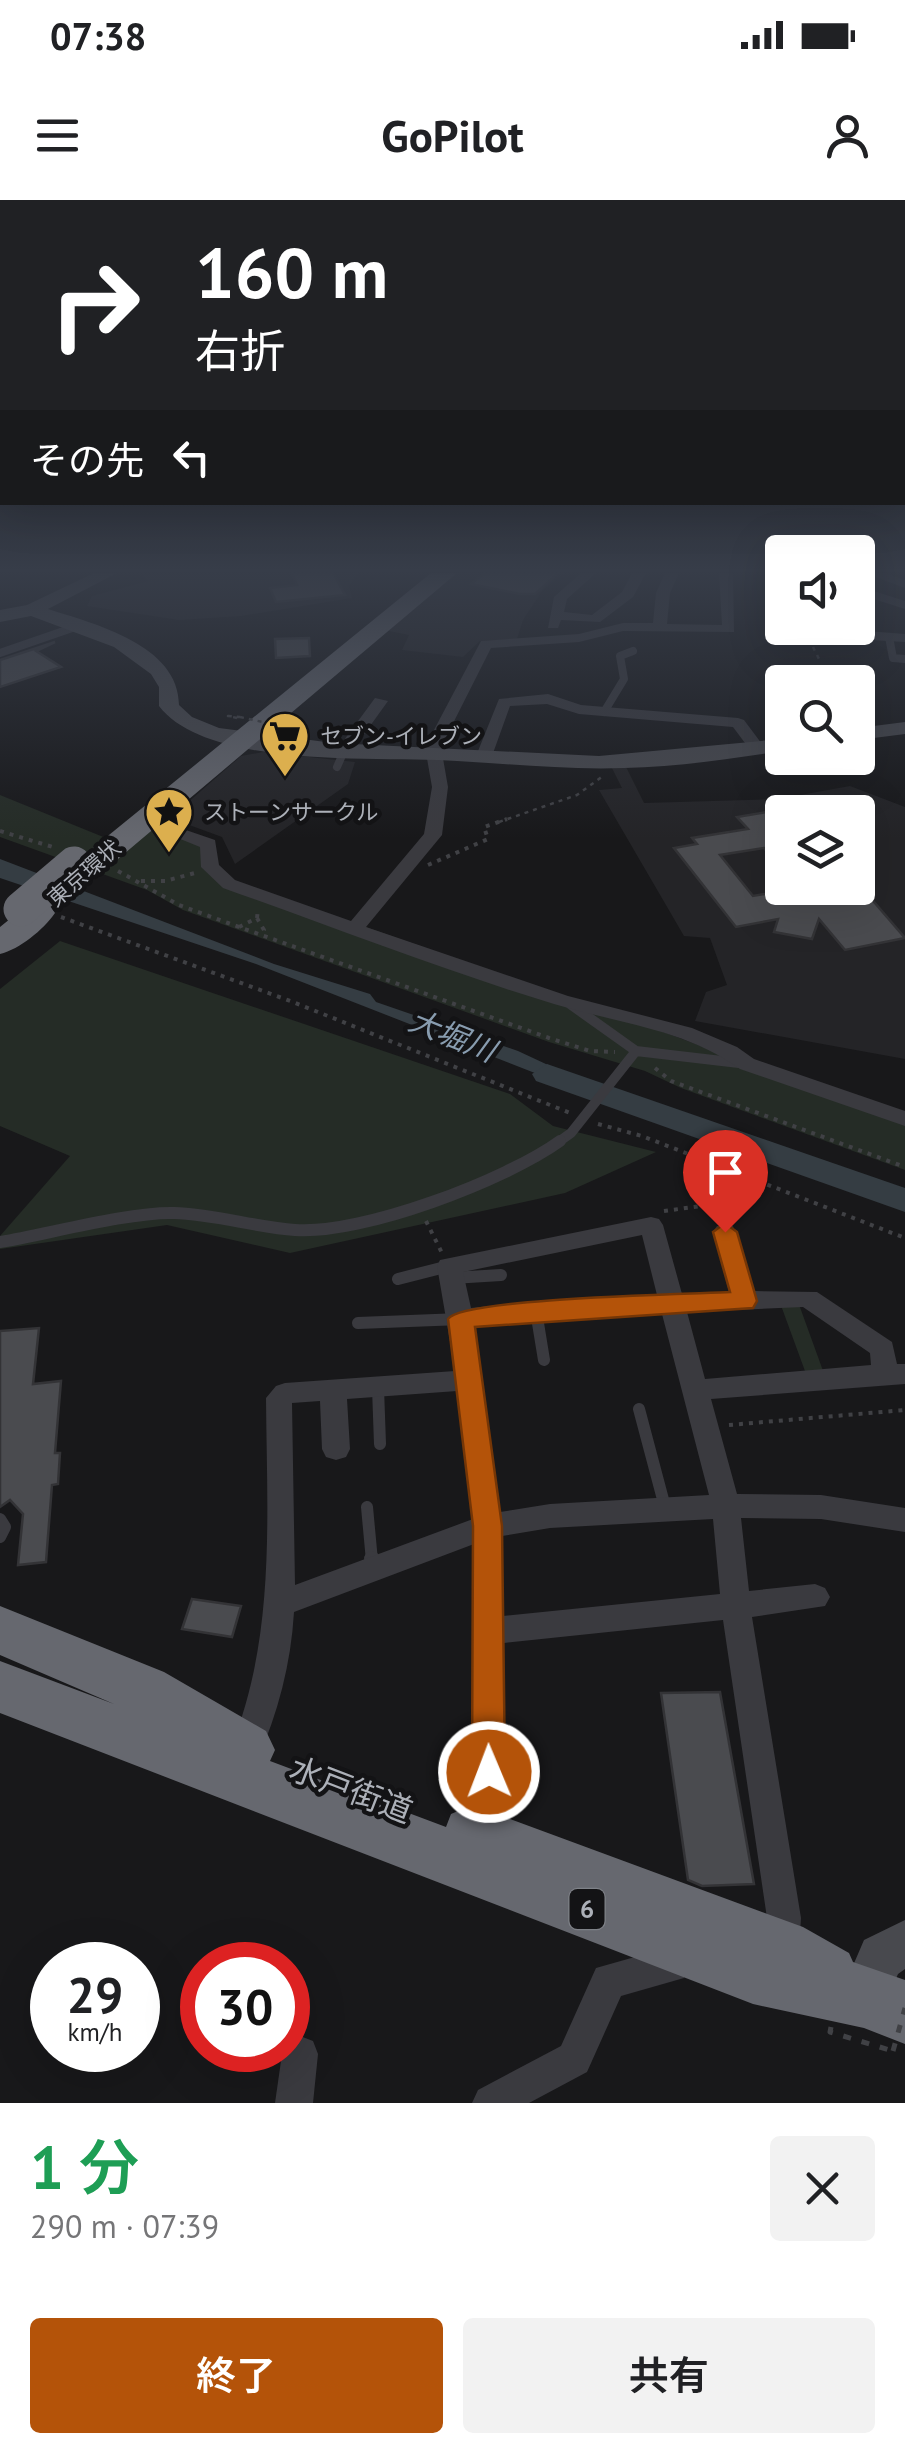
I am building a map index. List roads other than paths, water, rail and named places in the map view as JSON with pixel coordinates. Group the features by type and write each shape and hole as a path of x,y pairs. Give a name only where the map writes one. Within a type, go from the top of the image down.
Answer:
{"highway":[{"name":"東京環状","path":"0,944 237,728 319,662"},
{"name":"東京環状","path":"85,863 145,821 237,728 326,662"},
{"name":"6","path":"0,1630 144,1690 246,1750"},
{"name":"水戸街道","path":"0,1658 781,1949 880,2018"},
{"name":"水戸街道","path":"0,1687 880,2018"},
{"name":"6","path":"0,1711 251,1795 314,1804"}],"street":[{"path":"146,662 168,678 173,692 169,706 180,720 237,728 340,759 433,753 604,763 765,747"},
{"path":"356,927 432,835 440,787 433,753 435,740 478,662"},
{"path":"484,756 504,702 548,699 604,712 738,723 756,748"},
{"path":"340,759 380,701"},
{"path":"875,729 905,728"},
{"path":"145,821 209,844 210,867 229,884 566,1002 638,1018 733,1054 747,1064 905,1119"},
{"path":"480,1838 489,1808 488,1526 461,1319 450,1272 651,1225 726,1506 736,1608 784,1918 781,1949"},
{"path":"725,1232 744,1301"},
{"path":"461,1319 536,1311 808,1298 883,1349 894,1374 694,1390"},
{"path":"246,1750 259,1722 279,1604 279,1398 285,1393 469,1380"},
{"path":"333,1390 336,1449"},
{"path":"279,1604 488,1526 665,1507 726,1506 821,1508 905,1520"},
{"path":"486,1630 815,1598"},
{"path":"490,2103 574,2059 609,1980 662,1971 671,1966 676,1943"},
{"path":"880,2018 881,1957 905,1944"},
{"path":"294,2103 298,2072"}],"lane":[{"path":"604,712 624,679 621,662"},
{"path":"566,1002 634,1055 747,1064"},
{"path":"0,1242 172,1213 303,1225 417,1205 529,1163 585,1117 634,1055"},
{"path":"398,1279 450,1272 501,1275"},
{"path":"536,1311 544,1360"},
{"path":"358,1323 461,1319"},
{"path":"378,1388 380,1444"},
{"path":"639,1410 665,1507"},
{"path":"367,1507 373,1571"},
{"path":"0,1519 5,1527 0,1538"}],"water":[{"path":"0,859 274,964 370,994 376,1002 518,1051 591,1085 586,1093 256,964 0,878"}],"waterway":[{"name":"大堀川","path":"547,1074 905,1200"}],"place":[{"name":"セブン-イレブン","path":"285,778"},
{"name":"ストーンサークル","path":"169,854"}]}
